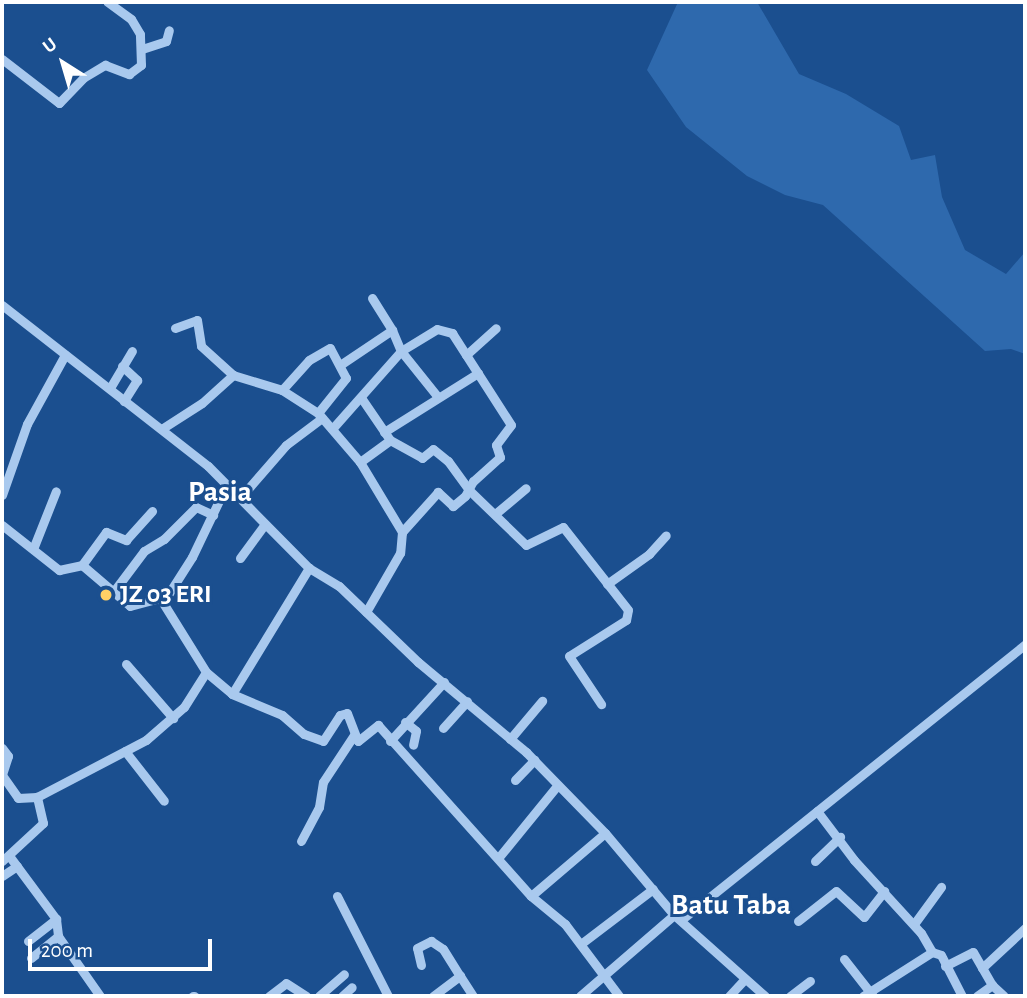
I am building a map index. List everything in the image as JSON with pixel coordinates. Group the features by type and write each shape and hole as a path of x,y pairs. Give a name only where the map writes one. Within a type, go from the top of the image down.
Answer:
{"street":[{"path":"2,60 59,103 83,78 105,65 127,75 138,68 142,49 131,19 107,2"},
{"path":"142,49 166,41 169,30"},
{"path":"372,298 392,330 401,351 437,396"},
{"path":"2,305 124,401 163,428 240,498 309,568 366,612 534,760 605,833 677,918 765,996"},
{"path":"175,328 197,320 201,346 233,375 282,390 320,416 360,462 402,531 400,553 366,612"},
{"path":"332,429 362,399 401,351 442,328 449,331 511,425 496,445 500,457 453,506 438,492 402,531"},
{"path":"466,355 496,328"},
{"path":"340,365 392,330"},
{"path":"240,498 286,445 320,416 345,383 333,350 325,349 282,390"},
{"path":"110,388 132,351"},
{"path":"2,495 27,424 65,355"},
{"path":"122,366 136,380 124,401"},
{"path":"360,462 387,436 437,396 478,373"},
{"path":"163,428 202,403 233,375"},
{"path":"362,399 387,436 422,458 433,449 449,461 469,490 530,547 563,527 628,610 629,618 569,656 601,704"},
{"path":"164,601 213,515 226,486"},
{"path":"495,514 526,488"},
{"path":"33,549 56,491"},
{"path":"114,591 144,551 164,539 196,507 213,515"},
{"path":"2,525 60,570 82,565 106,532 126,540 152,512"},
{"path":"240,558 265,524"},
{"path":"607,584 649,554 666,535"},
{"path":"82,565 134,607 156,597 164,601 206,672 232,694 282,715 304,734 323,741 340,715 347,713 354,735 361,740 378,724 390,741 499,857 531,896 582,943 619,996"},
{"path":"232,694 309,568"},
{"path":"580,996 1025,644"},
{"path":"126,664 173,718"},
{"path":"2,748 8,756 2,775 18,797 37,797 125,751 173,718 206,672"},
{"path":"390,741 443,682"},
{"path":"443,729 467,701"},
{"path":"510,739 542,701"},
{"path":"405,722 416,732 412,745"},
{"path":"301,841 319,807 323,782 354,735"},
{"path":"125,751 164,802"},
{"path":"515,780 534,760"},
{"path":"499,857 557,786"},
{"path":"37,797 44,821 6,859 17,866 57,919 58,936 100,996"},
{"path":"817,811 914,924 932,953 941,955 962,996"},
{"path":"531,896 605,833"},
{"path":"815,861 840,837"},
{"path":"2,876 17,866"},
{"path":"914,924 941,887"},
{"path":"582,943 653,889"},
{"path":"798,921 836,891 864,917 884,891"},
{"path":"337,897 388,996"},
{"path":"28,940 57,919"},
{"path":"982,968 1025,929"},
{"path":"31,958 58,936"},
{"path":"421,965 417,948 431,941 443,949 472,996"},
{"path":"945,966 972,951 992,985 1004,996"},
{"path":"844,959 868,995 932,953"},
{"path":"319,996 344,974"},
{"path":"433,996 460,975"},
{"path":"729,996 745,979"},
{"path":"790,996 810,981"},
{"path":"269,996 286,983 306,996"},
{"path":"977,996 992,985"},
{"path":"342,996 352,987"}],"shaded area":[{"path":"678,2 757,2 799,74 846,94 899,126 911,160 935,155 942,197 965,250 1006,274 1025,252 1025,354 1011,349 985,351 823,205 785,195 747,176 686,127 647,70"}],"place":[{"name":"JZ 03 ERI","path":"106,595"}],"district":[{"name":"Pasia","path":"220,492"},
{"name":"Batu Taba","path":"731,905"}]}
